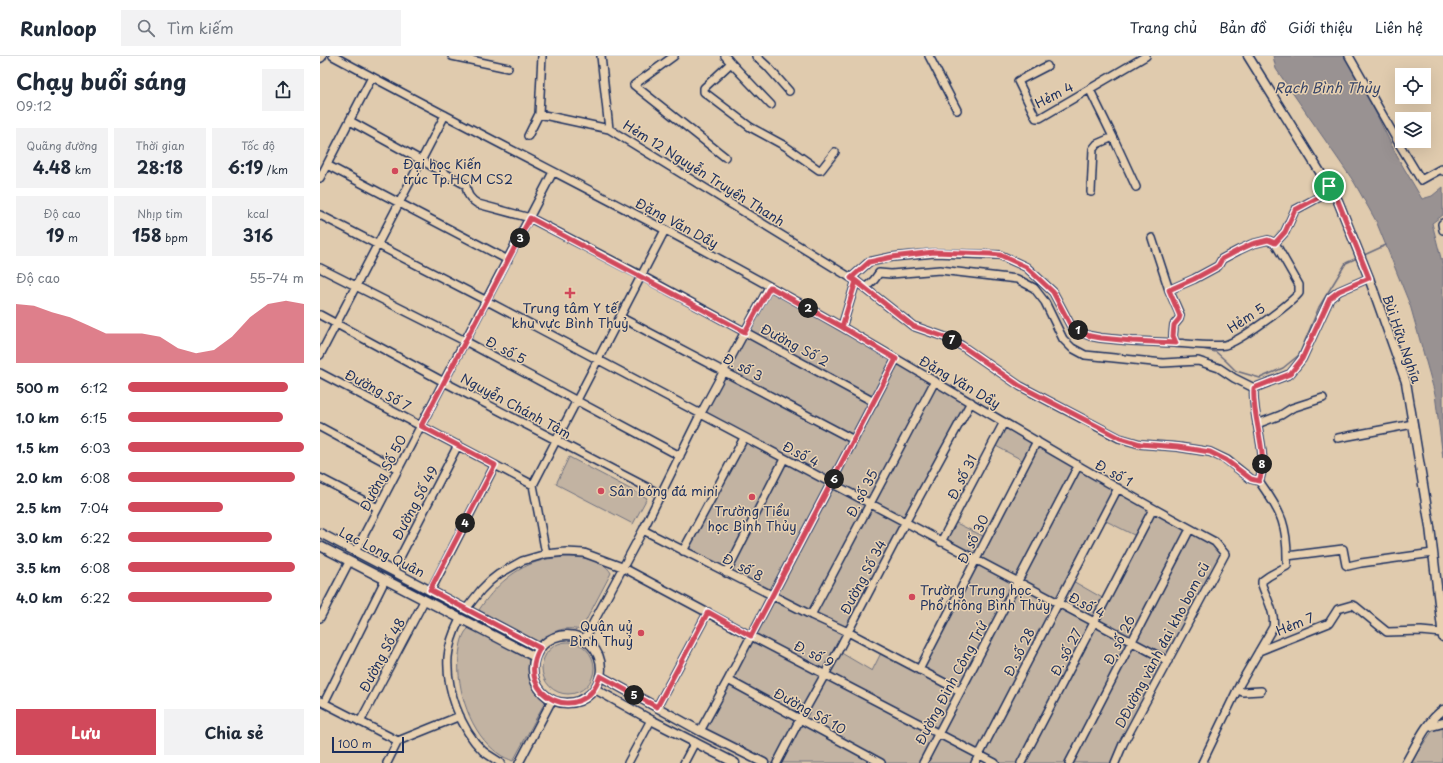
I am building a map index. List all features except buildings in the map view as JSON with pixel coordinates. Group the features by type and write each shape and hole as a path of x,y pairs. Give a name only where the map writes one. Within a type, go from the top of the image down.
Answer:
{"main road":[{"path":"1248,56 1272,97 1329,186"},
{"name":"Bùi Hữu Nghĩa","path":"1329,186 1338,201 1369,278 1406,382 1430,527 1443,635"},
{"name":"Lạc Long Quân","path":"320,533 540,648"},
{"name":"Lạc Long Quân","path":"320,546 535,657"},
{"path":"349,562 355,552"},
{"path":"460,619 466,608"},
{"path":"561,636 573,636 584,640 592,646 598,655 601,666 600,676 595,689 580,701 571,704 552,700 544,695 538,687 534,677 533,667 535,657 540,648 550,639 561,636"},
{"path":"600,676 700,731 764,763"},
{"path":"595,689 651,720 735,763"},
{"path":"1406,763 1427,728 1440,712 1443,702"},
{"path":"651,720 657,707"},
{"path":"1427,728 1443,723"},
{"path":"695,742 700,731"}],"street":[{"name":"Đặng Văn Dầy","path":"333,56 665,230 770,287 842,327 1004,422"},
{"path":"452,56 508,68"},
{"path":"528,136 539,114 542,56"},
{"path":"601,56 608,129"},
{"path":"674,56 634,84 725,157"},
{"path":"726,56 772,105"},
{"path":"756,56 789,91"},
{"path":"929,56 957,110"},
{"name":"Hẻm 4","path":"1047,66 1018,82 1036,118 1040,118 1090,90 1146,56"},
{"path":"1349,56 1421,180 1442,169"},
{"path":"731,63 704,88 704,92 750,127 785,146 819,170 821,170 835,152"},
{"path":"320,178 372,77"},
{"path":"1090,90 1114,136 1136,187"},
{"name":"Hẻm 12 Nguyễn Truyền Thanh","path":"539,114 608,129 854,279 913,326 945,337 962,346 1020,386 1120,438 1140,444 1178,447 1210,452 1226,460 1251,479 1259,481"},
{"path":"320,355 445,115"},
{"name":"Đường Số 2","path":"350,122 466,185 467,193 471,200 478,204 530,218 642,276 874,402"},
{"path":"1091,192 1093,149 1097,144 1114,136"},
{"path":"327,164 508,260"},
{"name":"Đường Số 50","path":"355,552 553,172"},
{"path":"1169,290 1218,266 1222,259 1252,244 1268,240 1275,243 1285,232 1295,210 1323,195 1327,192 1329,186"},
{"name":"Đ.số 4","path":"320,215 377,246 487,301 700,415 1168,661"},
{"path":"1443,223 1443,230"},
{"path":"546,554 533,485 665,230"},
{"path":"1152,238 1169,290 1180,316 1174,325 1173,336 1176,343"},
{"name":"Hẻm 5","path":"854,279 869,262 892,257 934,252 1000,255 1026,267 1053,292 1071,326 1090,336 1132,341 1218,345 1227,344 1258,325 1294,299 1299,293 1299,285 1275,243"},
{"name":"Đ. số 5","path":"320,268 357,285 465,341 680,456"},
{"path":"865,288 879,273 891,274 940,270 1017,279 1034,288 1045,302 1063,339 1072,348 1085,355 1163,363 1198,361 1219,368 1234,378 1254,388 1290,374 1302,359 1330,298 1339,291 1369,278"},
{"path":"842,327 854,279"},
{"path":"584,640 643,530 700,415 770,287"},
{"name":"Nguyễn Chánh Tâm","path":"320,315 444,382 660,494"},
{"name":"Đ. số 3","path":"620,317 854,440"},
{"path":"700,731 896,359"},
{"name":"Đường Số 7","path":"320,373 533,485"},
{"name":"Đ. số 35","path":"811,615 935,381"},
{"path":"1254,388 1255,411 1262,466 1262,474 1259,481 1280,511 1285,528 1287,556 1343,549 1346,565 1348,566 1433,553"},
{"path":"1257,424 1281,415 1292,408 1323,398"},
{"name":"Đường Số 34","path":"778,763 800,719 971,402"},
{"name":"Đ. số 1","path":"1004,422 1153,509 1215,542"},
{"name":"Đ. số 31","path":"941,542 1004,422"},
{"path":"1338,438 1413,424"},
{"path":"320,427 398,469"},
{"path":"683,551 744,438"},
{"name":"Đ. số 30","path":"920,670 1037,441"},
{"name":"Đường Số 49","path":"393,571 458,446"},
{"path":"726,573 784,459"},
{"path":"430,590 495,465"},
{"name":"Đường Đinh Công Trứ","path":"923,763 1078,466"},
{"path":"320,478 378,508"},
{"name":"Đ. số 28","path":"975,763 1118,488"},
{"name":"Đ. số 27","path":"1021,763 1153,509"},
{"name":"Đ, số 26","path":"1070,763 1190,529"},
{"name":"Đ, số 8","path":"643,530 772,596 848,632 960,691"},
{"name":"DĐường vành đai kho bom cũ","path":"1115,763 1123,744 1225,554 1215,542"},
{"name":"Đ. số 9","path":"466,608 481,590 499,574 522,561 546,554 566,552 584,553 622,567 995,763"},
{"name":"Hẻm 7","path":"1202,763 1238,690 1273,627 1274,622 1262,581 1286,566 1287,556"},
{"path":"320,618 349,562"},
{"path":"385,580 322,702 398,741"},
{"path":"1123,744 1202,596"},
{"name":"Đường Số 48","path":"360,722 424,601"},
{"name":"Hẻm 7","path":"1259,651 1329,623 1338,609 1352,605 1387,632 1421,631 1443,635"},
{"path":"657,707 708,612"},
{"path":"460,619 451,640 448,657 448,676 452,696 469,734 483,751 501,763"},
{"name":"Đường Số 10","path":"728,680 881,763"},
{"path":"1238,690 1244,692 1261,690"},
{"path":"519,763 552,700"},
{"path":"387,763 398,741 460,716"},
{"path":"628,763 651,720"},
{"path":"684,763 695,742"}],"shaded area":[{"path":"769,287 971,402 838,651 872,671 881,653 919,670 976,560 941,542 952,521 987,538 1026,462 992,444 1004,422 1215,542 1225,554 1116,763 995,763 980,755 975,763 764,763 700,731 772,596 686,550 745,439 700,415","holes":["1102,519 1138,537 1106,600 1071,580"]},
{"name":"Sân bóng đá mini","path":"569,457 647,498 633,524 556,484"},
{"path":"577,557 597,561 603,564 611,573 581,630 558,630 548,635 538,643 479,610 491,593 514,573 533,563 551,558"},
{"path":"469,628 531,659 530,672 532,682 537,692 545,702 513,761 501,755 489,745 480,735 467,710 460,682 459,656 462,640"},
{"path":"568,642 582,646 590,654 594,668 590,682 582,690 568,694 554,690 546,682 542,668 546,654 554,646"},
{"path":"1443,728 1443,763 1410,763 1433,730"}],"water":[{"name":"Rạch Bình Thủy","path":"1273,56 1344,56 1360,81 1398,158 1422,199 1432,196 1443,187 1443,215 1432,223 1443,266 1443,458 1435,394 1410,305 1376,221 1354,182 1276,69"}],"waterway":[{"path":"1362,256 1386,245"},
{"path":"996,258 1025,271"},
{"path":"1198,348 1216,352 1236,371 1260,378 1283,368 1299,355 1319,307 1346,263 1357,258"}],"place":[{"name":"Đại học Kiến trúc Tp.HCM CS2","path":"395,171"},
{"name":"Trung tâm Y tế khu vực Bình Thuỷ","path":"570,293"},
{"name":"Sân bóng đá mini","path":"601,491"},
{"name":"Trường Tiểu học Bình Thủy","path":"752,497"},
{"name":"Trường Trung học Phổ thông Bình Thủy","path":"912,597"},
{"name":"Quận uỷ Bình Thuỷ","path":"641,633"}],"route":[{"path":"1329,186 1327,192 1323,195 1295,210 1285,232 1275,243 1268,240 1252,244 1222,259 1218,266 1169,290 1180,316 1174,325 1173,336 1176,343 1132,341 1090,336 1071,326 1053,292 1026,267 1018,262 1000,255 934,252 892,257 865,264 851,278 856,281 842,327 770,287 745,332 642,276 530,218 421,426 495,465 430,590 540,648 535,657 533,667 534,677 538,687 544,695 552,700 571,704 580,701 595,689 600,676 657,707 708,612 751,636 896,359 842,327 856,281 913,326 945,337 962,346 1020,386 1120,438 1140,444 1178,447 1210,452 1226,460 1251,479 1259,481 1262,474 1261,452 1255,411 1254,388 1290,374 1302,359 1330,298 1339,291 1369,278 1338,201 1329,186"}]}
